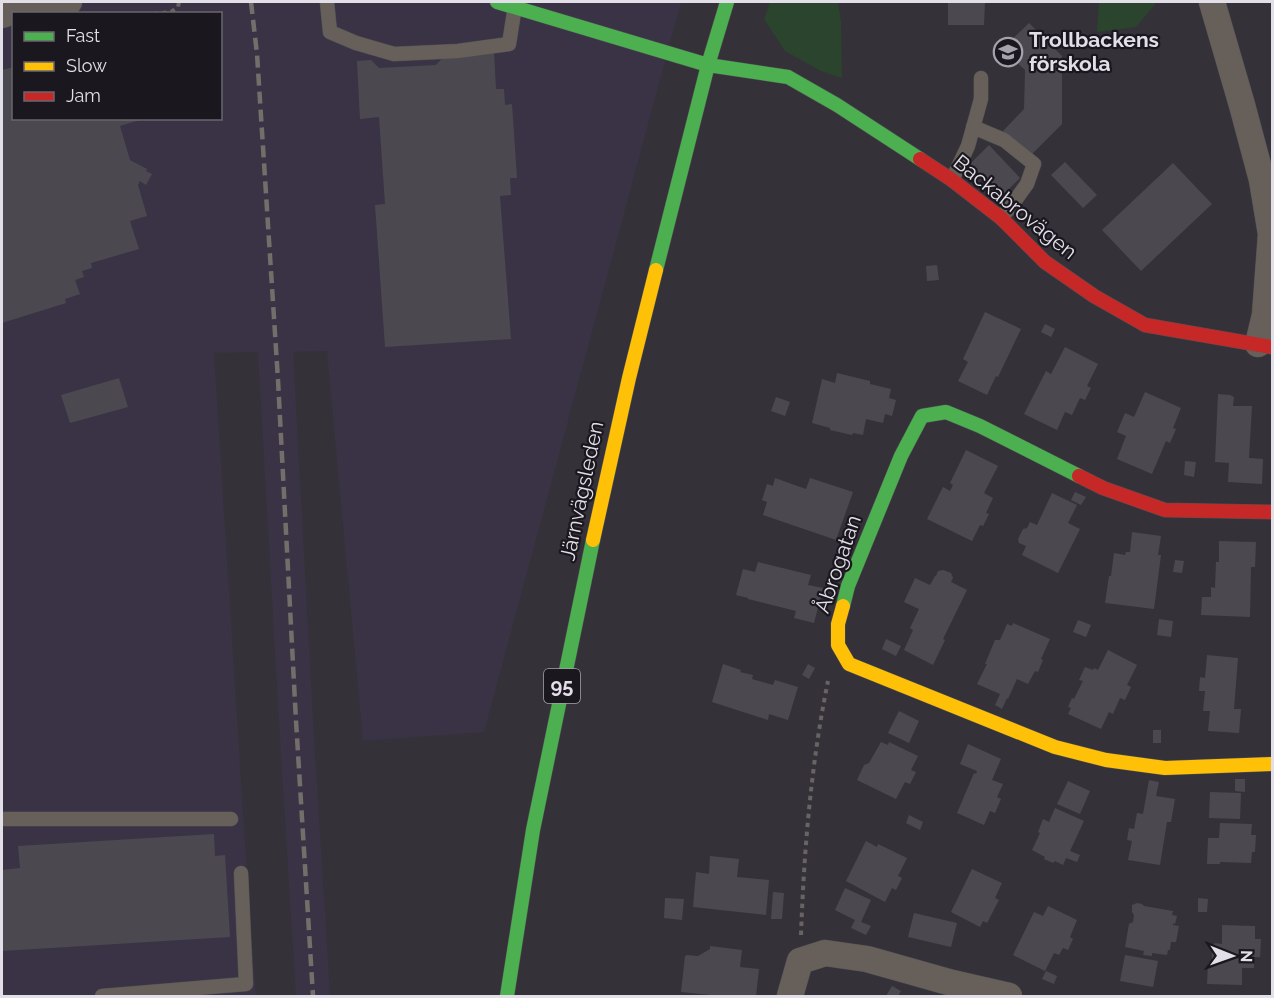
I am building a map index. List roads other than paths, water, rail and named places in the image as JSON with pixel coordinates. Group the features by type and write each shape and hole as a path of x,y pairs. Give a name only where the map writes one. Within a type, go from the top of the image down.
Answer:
{"street":[{"path":"2,15 69,2"},
{"name":"Backabrovägen","path":"497,2 708,65 788,77 837,105 952,180 1001,218 1045,262 1094,296 1145,325 1265,345"},
{"name":"Järnvägsleden","path":"507,996 533,830 589,558 629,378 708,65 727,2"},
{"path":"1212,2 1259,169 1271,234 1265,345"},
{"name":"Åbrogatan","path":"1272,512 1165,510 1103,488 980,426 946,412 922,416 901,456 848,586 838,624 838,645 849,664 1055,747 1106,760 1165,768 1272,764"},
{"path":"790,996 800,961 825,953 867,959 1009,996"}],"lane":[{"path":"327,2 330,32 356,43 394,54 458,51 509,44 515,6"},
{"path":"952,180 968,146 981,99 981,78"},
{"path":"973,128 1004,140 1034,164 1027,183 1001,218"},
{"path":"2,819 231,819"},
{"path":"102,996 246,984 241,873"}],"railway":[{"path":"251,2 257,54 278,380 313,996"}],"place":[{"name":"Trollbackens förskola","path":"1008,52"}]}
